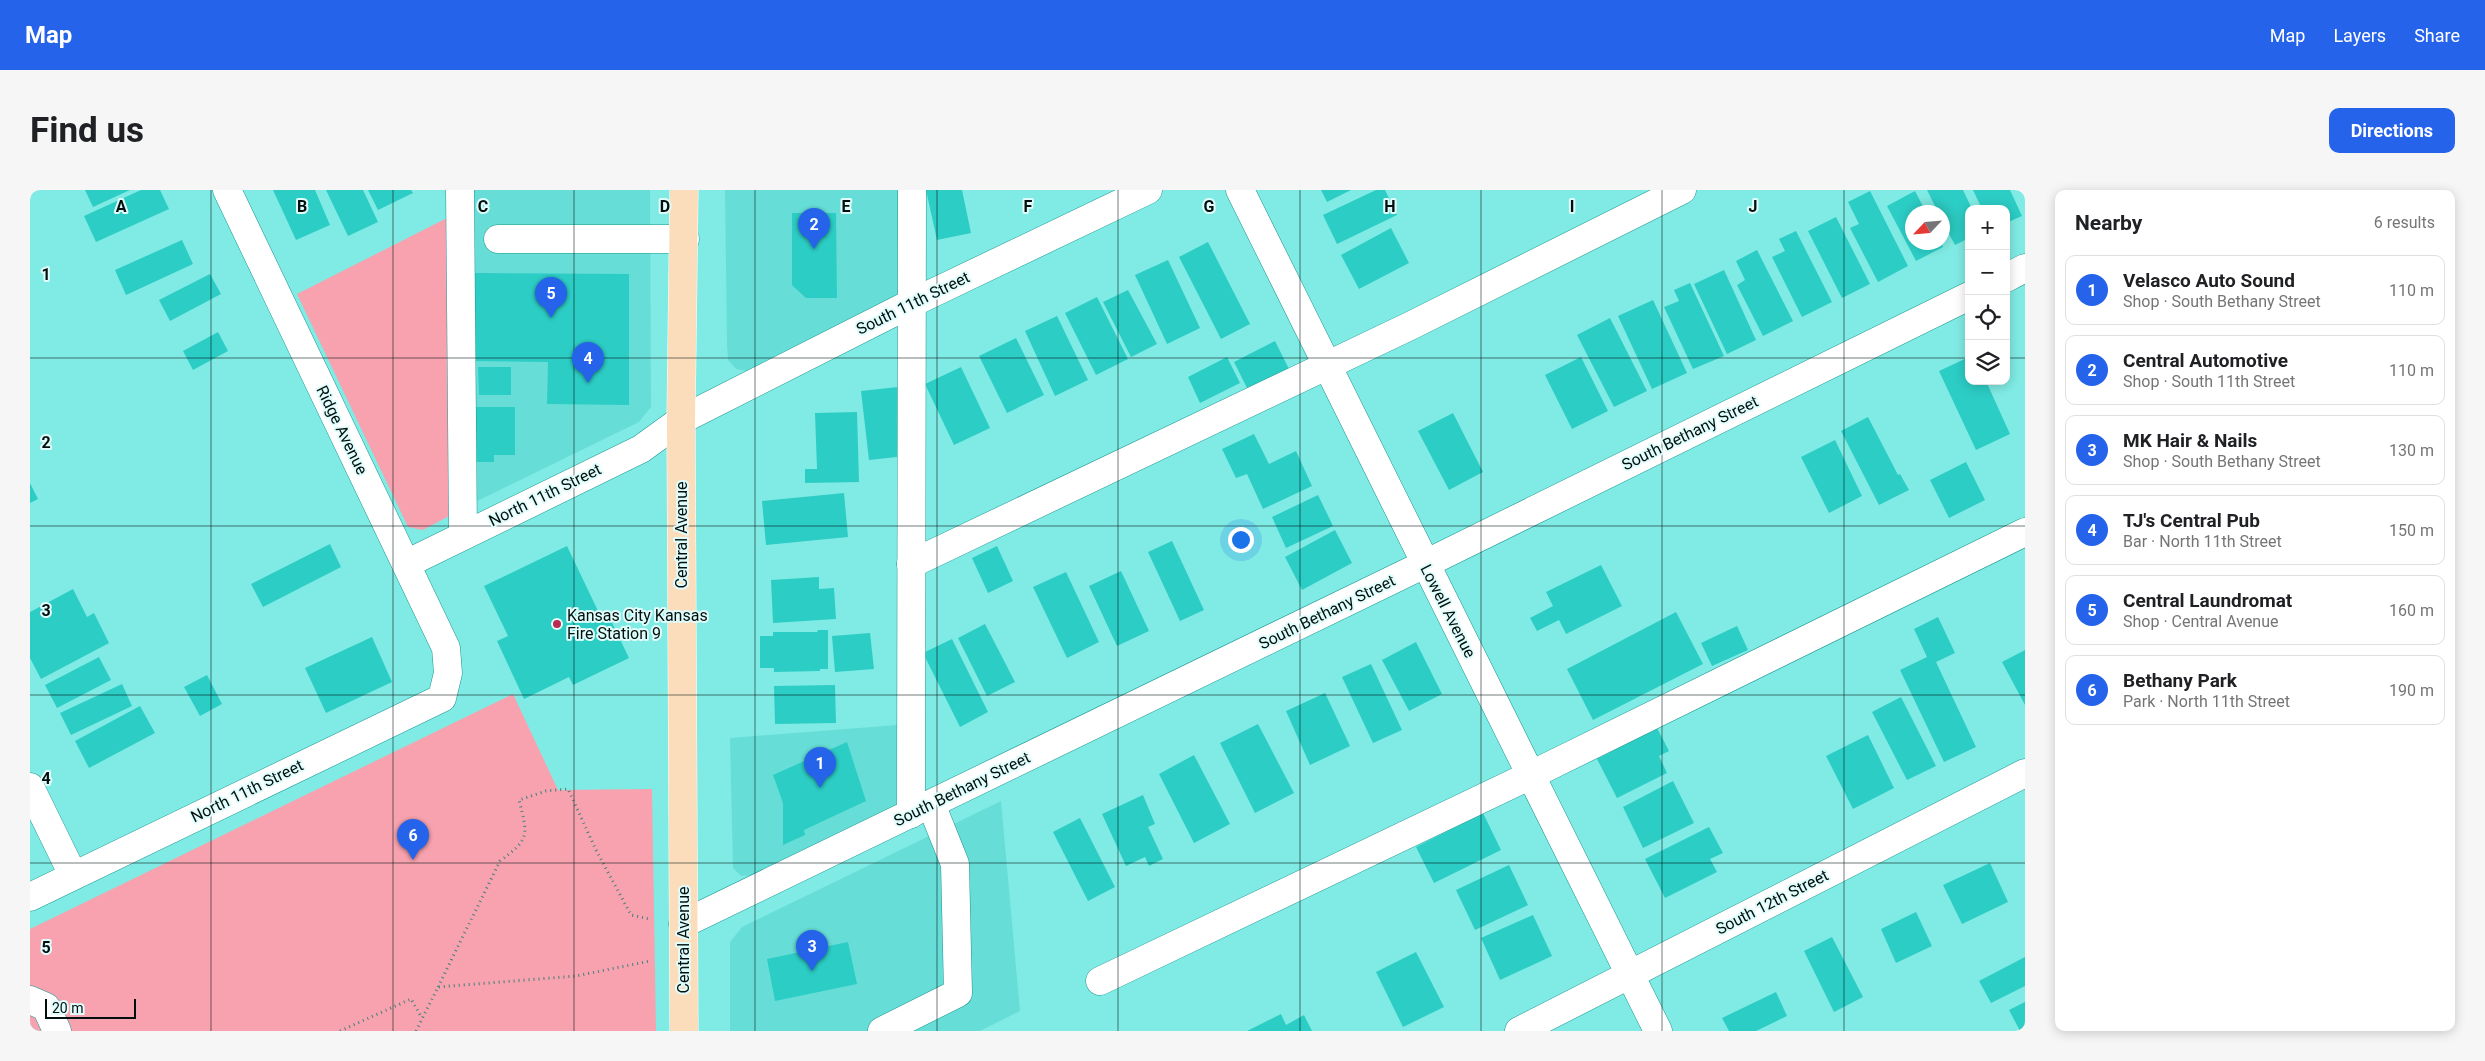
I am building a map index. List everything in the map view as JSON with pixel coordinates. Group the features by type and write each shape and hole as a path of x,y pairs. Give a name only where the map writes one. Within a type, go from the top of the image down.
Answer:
{"main road":[{"name":"Central Avenue","path":"684,190 685,239 681,420 684,1031"}],"street":[{"name":"Ridge Avenue","path":"226,190 446,648 448,673"},
{"path":"460,190 463,535"},
{"path":"882,1031 958,993 955,864 921,809 911,564 912,190"},
{"name":"South 11th Street","path":"681,420 912,303 1148,190"},
{"name":"Lowell Avenue","path":"1240,190 1658,1031"},
{"path":"911,564 1326,364 1412,325 1682,190"},
{"path":"498,238 685,239"},
{"path":"2010,276 2025,268"},
{"name":"South Bethany Street","path":"683,924 1425,564 1965,298"},
{"name":"North 11th Street","path":"406,564 641,449 681,420"},
{"path":"1100,982 1531,775 2025,532"},
{"name":"North 11th Street","path":"30,897 442,698 448,673"},
{"name":"South 12th Street","path":"1519,1031 2025,773"},
{"path":"30,787 73,875"},
{"path":"30,1000 46,1007 57,1031"}],"path":[{"path":"416,1031 500,861 519,847 525,837 525,822 519,800 546,791 568,790 596,850 631,915 649,919"},
{"path":"438,987 576,976 650,961"},
{"path":"340,1031 411,999 423,1018"}],"shaded area":[{"path":"468,190 650,190 651,407 639,422 471,504"},
{"path":"725,190 904,190 903,293 756,367 746,371 736,369 728,360 727,345"},
{"path":"449,217 451,515 423,530 408,527 297,294"},
{"path":"513,694 558,790 652,789 656,1031 30,1031 30,929"},
{"path":"897,725 896,807 757,875 741,876 733,868 730,738"},
{"path":"1001,801 1020,1011 980,1031 730,1031 730,942 742,927"}],"building":[{"path":"85,190 130,190 93,207"},
{"path":"141,190 160,190 169,209 96,242 84,216"},
{"path":"273,190 315,190 330,225 296,240"},
{"path":"326,190 363,190 378,222 348,236"},
{"path":"368,190 411,190 413,193 378,210"},
{"path":"926,190 962,190 971,233 937,240"},
{"path":"1321,190 1351,190 1327,202"},
{"path":"1376,190 1385,190 1397,215 1337,244 1323,215"},
{"path":"1927,190 1963,190 1970,205 1965,205 1965,240 1955,245 1950,236 1950,205 1934,205"},
{"path":"1973,190 2010,190 2022,216 2010,221 2010,205 1980,205"},
{"path":"1870,191 1908,266 1878,282 1850,228 1859,224 1848,202"},
{"path":"1915,191 1922,205 1905,205 1905,240 1887,206"},
{"path":"792,213 836,213 837,298 806,298 792,285"},
{"path":"1836,217 1870,284 1842,298 1808,231"},
{"path":"1391,228 1409,263 1359,289 1341,255"},
{"path":"1796,231 1832,302 1802,317 1772,257 1785,251 1779,239"},
{"path":"182,240 193,264 126,295 115,270"},
{"path":"1208,242 1250,324 1221,339 1179,257"},
{"path":"1757,250 1793,321 1763,336 1737,285 1745,280 1736,261"},
{"path":"1910,250 1937,250 1916,261"},
{"path":"1168,260 1200,328 1167,344 1135,275"},
{"path":"1724,270 1756,340 1727,354 1694,284"},
{"path":"474,273 629,274 629,405 547,404 548,362 473,361"},
{"path":"210,274 221,294 170,321 159,300"},
{"path":"1690,283 1724,356 1693,369 1664,307 1679,301 1674,290"},
{"path":"1128,290 1157,344 1131,357 1103,302"},
{"path":"1097,297 1128,359 1096,375 1065,313"},
{"path":"1653,300 1687,373 1652,389 1618,316"},
{"path":"1057,316 1088,380 1055,396 1025,331"},
{"path":"1610,318 1647,391 1614,407 1577,335"},
{"path":"218,332 228,351 193,370 183,351"},
{"path":"1016,338 1044,395 1007,413 979,356"},
{"path":"1275,341 1290,371 1249,392 1234,362"},
{"path":"1227,357 1240,383 1200,403 1188,377"},
{"path":"1581,357 1608,411 1572,429 1545,375"},
{"path":"1965,359 1965,385 1988,385 2010,434 1976,450 1939,371"},
{"path":"478,367 511,367 511,395 479,395"},
{"path":"961,367 990,428 954,445 925,384"},
{"path":"898,387 906,456 869,460 861,391"},
{"path":"474,407 515,407 515,455 494,455 494,462 475,462"},
{"path":"857,412 859,482 805,483 805,469 817,469 815,413"},
{"path":"1453,413 1483,472 1449,490 1418,431"},
{"path":"1868,417 1898,475 1900,474 1909,490 1879,505 1841,431"},
{"path":"1254,434 1269,464 1296,451 1312,486 1263,509 1247,474 1236,478 1222,449"},
{"path":"1835,440 1862,496 1829,513 1801,457"},
{"path":"1966,462 1985,500 1949,518 1930,480"},
{"path":"30,483 38,499 30,503"},
{"path":"844,493 848,537 766,545 762,501"},
{"path":"1318,495 1333,526 1286,548 1272,517"},
{"path":"1335,530 1352,563 1302,590 1285,557"},
{"path":"1172,541 1204,610 1180,621 1148,552"},
{"path":"330,544 341,567 263,607 251,584"},
{"name":"Kansas City Kansas Fire Station 9","path":"567,546 599,613 606,610 629,658 573,685 569,677 524,699 497,641 508,636 484,586"},
{"path":"997,546 1013,581 988,593 972,558"},
{"path":"1601,565 1622,606 1566,634 1559,620 1537,631 1530,618 1553,606 1546,592"},
{"path":"1121,571 1149,631 1117,646 1089,586"},
{"path":"1066,572 1099,642 1067,658 1033,587"},
{"path":"819,577 819,589 834,588 836,619 773,623 771,580"},
{"path":"73,589 87,617 94,613 109,643 41,679 30,658 30,612"},
{"path":"1676,612 1703,664 1593,720 1567,669"},
{"path":"1938,617 1955,653 1936,662 1976,747 1944,762 1900,670 1927,657 1914,629"},
{"path":"985,624 1015,682 987,696 958,638"},
{"path":"1737,626 1748,650 1712,666 1701,643"},
{"path":"818,630 828,630 828,669 820,669 820,671 774,672 774,668 760,668 760,636 773,636 773,632 817,632"},
{"path":"870,633 874,669 835,672 832,636"},
{"path":"372,637 392,682 326,713 305,668"},
{"path":"952,639 988,712 960,727 923,653"},
{"path":"1416,642 1442,694 1409,711 1382,660"},
{"path":"2025,650 2025,705 2002,662"},
{"path":"99,657 111,680 57,708 45,685"},
{"path":"1371,664 1402,730 1373,743 1342,677"},
{"path":"207,675 222,704 200,716 184,687"},
{"path":"122,684 132,706 71,735 60,713"},
{"path":"835,685 836,723 775,724 774,686"},
{"path":"1325,693 1350,746 1310,765 1286,711"},
{"path":"1901,697 1936,766 1907,780 1872,712"},
{"path":"140,706 155,733 89,768 75,741"},
{"path":"1258,724 1294,793 1255,813 1220,743"},
{"path":"1657,728 1669,751 1659,756 1667,773 1617,798 1597,759"},
{"path":"1868,735 1894,788 1853,809 1826,756"},
{"path":"847,742 866,801 804,830 805,835 783,845 783,803 773,775"},
{"path":"1194,755 1230,824 1194,843 1159,774"},
{"path":"1673,781 1694,823 1643,848 1623,807"},
{"path":"1143,795 1155,824 1148,827 1163,859 1149,866 1145,857 1126,866 1102,814"},
{"path":"1483,813 1501,850 1434,883 1416,847"},
{"path":"1080,818 1115,887 1088,901 1053,832"},
{"path":"1709,827 1723,853 1710,859 1717,872 1665,898 1645,859"},
{"path":"1990,863 2008,902 1962,924 1943,885"},
{"path":"1509,865 1528,905 1475,930 1456,890"},
{"path":"1916,912 1932,946 1896,963 1881,929"},
{"path":"1533,915 1552,956 1500,980 1481,938"},
{"path":"1832,937 1863,997 1834,1012 1804,951"},
{"path":"848,942 857,984 775,1001 767,959"},
{"path":"1416,952 1444,1007 1403,1027 1376,972"},
{"path":"2025,957 2025,986 1991,1003 1979,981"},
{"path":"1776,992 1787,1016 1756,1031 1729,1031 1722,1018"},
{"path":"2025,1002 2025,1030 2020,1031 2009,1010"},
{"path":"1281,1014 1286,1025 1304,1015 1312,1031 1247,1031"}],"place":[{"name":"Central Automotive","path":"814,249"},
{"name":"Central Laundromat","path":"551,318"},
{"name":"TJ's Central Pub","path":"588,383"},
{"name":"Kansas City Kansas Fire Station 9","path":"557,624"},
{"name":"Velasco Auto Sound","path":"820,788"},
{"name":"Bethany Park","path":"413,860"},
{"name":"MK Hair & Nails","path":"812,971"}]}
